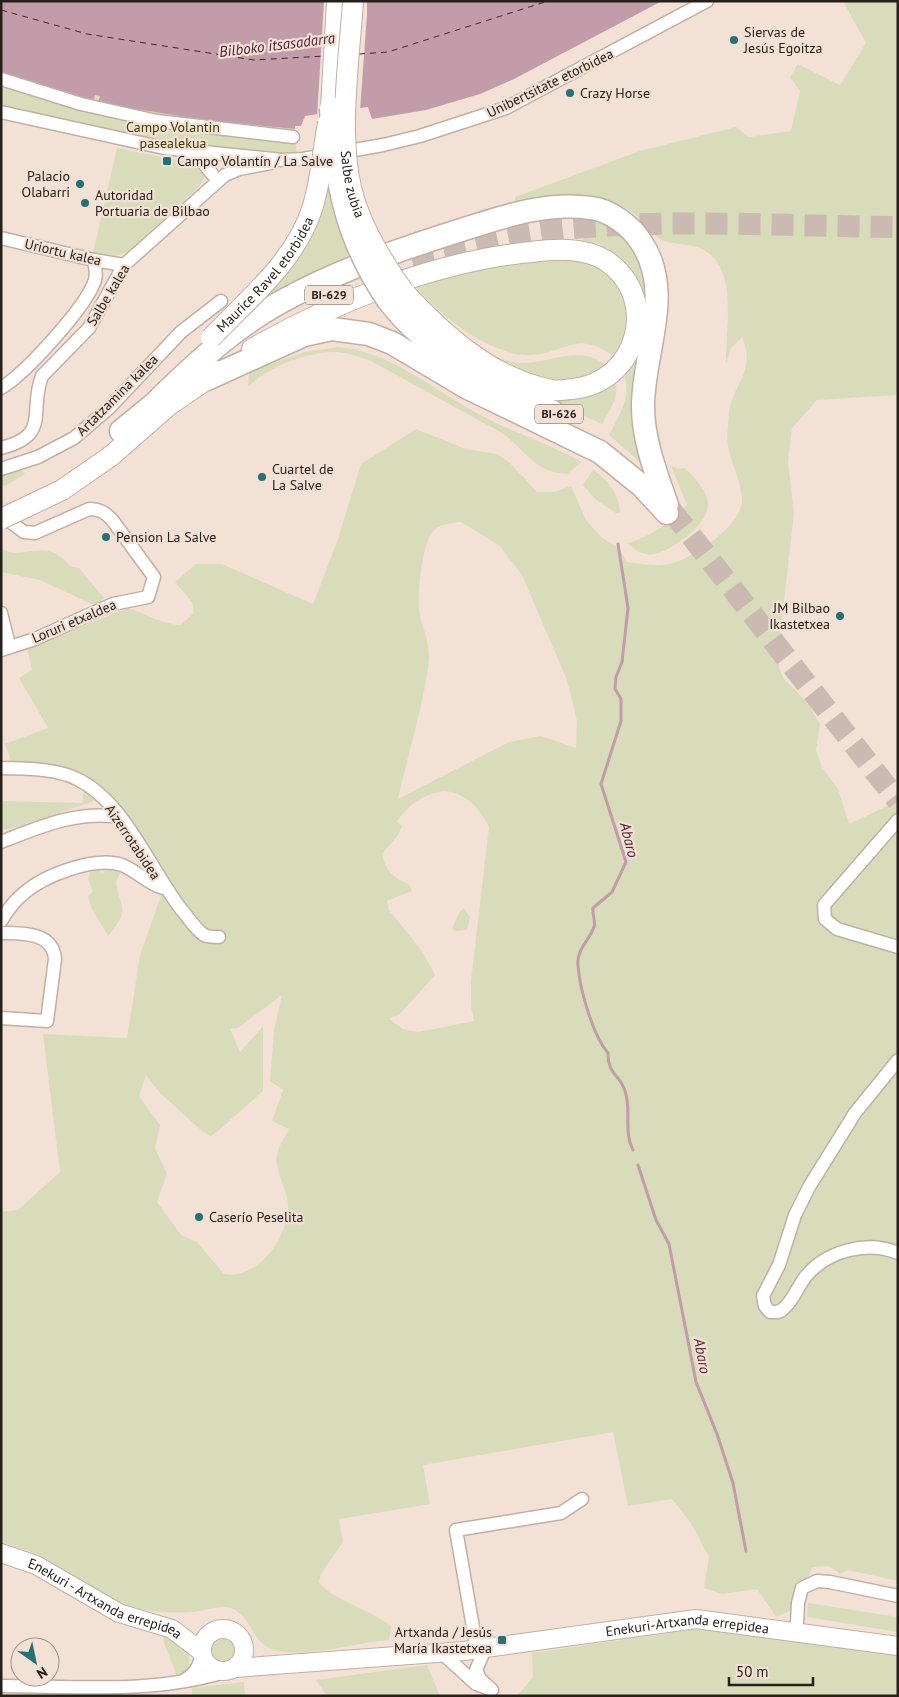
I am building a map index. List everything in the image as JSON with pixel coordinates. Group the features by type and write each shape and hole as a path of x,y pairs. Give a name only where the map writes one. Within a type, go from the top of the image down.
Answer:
{"highway":[{"name":"BI-626","path":"331,108 335,166 344,206 363,260 397,296 408,324 468,369 500,387 595,433 620,451 668,510"},
{"path":"207,379 269,310 304,290 370,261 518,212 559,206 593,208 610,214 627,226 641,241 653,266 657,287 655,320 644,391 645,433 668,510"},
{"name":"Salbe zubia","path":"359,214 364,236 375,261 397,296"},
{"name":"BI-629","path":"224,359 250,337 312,302 412,260"},
{"path":"224,359 304,335 332,329 369,334 392,344 466,387 600,452 668,510"},
{"name":"Maurice Ravel etorbidea","path":"121,431 224,359"}],"main road":[{"path":"331,108 337,1"},
{"name":"Salbe zubia","path":"354,1 345,132 346,160 359,214"},
{"name":"Maurice Ravel etorbidea","path":"1,507 62,476 86,460 121,431 266,281 291,250 301,234 313,205 331,108"},
{"path":"224,359 413,277 461,263 512,254 553,250 580,251 604,259 619,271 634,294 637,318 636,335 627,356 617,369 600,381 582,389 554,391 503,372 480,359 397,296"},
{"path":"1,519 62,490 89,473 164,402 207,379"}],"street":[{"name":"Unibertsitate etorbidea","path":"282,160 297,160 383,145 433,132 506,108 707,1"},
{"path":"1,79 80,104 157,121 293,138"},
{"path":"1,112 183,150 282,160"},
{"path":"183,150 202,161 213,179"},
{"path":"213,179 222,160 230,156"},
{"name":"Salbe kalea","path":"1,448 14,445 30,434 35,425 38,387 42,376 90,328 124,265 213,179 239,169 282,160"},
{"name":"Uriortu kalea","path":"1,238 94,260 124,265"},
{"path":"1,388 15,378 68,324 95,280 94,260"},
{"name":"Artatzamina kalea","path":"1,469 38,458 74,438 108,409 181,332 221,301"},
{"name":"Loruri etxaldea","path":"1,515 24,532 35,533 89,509 98,509 108,514 154,577 148,597 113,604 35,639 5,646 1,614"},
{"name":"Aizerrotabidea","path":"1,768 54,772 76,778 94,790 119,817 165,888 201,932 205,936 219,937"},
{"path":"1,842 46,824 100,814 119,817"},
{"path":"898,820 824,905 825,919 837,929 898,947"},
{"path":"1,921 23,894 46,879 97,862 110,862 122,865 140,873 158,888 165,888"},
{"path":"1,933 36,935 43,938 54,952 47,1021 1,1018"},
{"path":"898,1060 855,1113 809,1187 796,1215 779,1265 763,1296 765,1306 770,1312 779,1312 786,1307 805,1277 816,1265 846,1250 876,1248 898,1254"},
{"path":"496,1693 480,1679 476,1670 481,1649 456,1530 561,1513 582,1499"},
{"name":"Enekuri - Artxanda errepidea","path":"1,1553 36,1565 119,1613 166,1626 180,1633 202,1653"},
{"path":"797,1623 798,1603 802,1588 817,1581 898,1596"},
{"name":"Enekuri-Artxanda errepidea","path":"293,1662 443,1654 696,1619 898,1646"},
{"path":"166,1626 216,1630"},
{"path":"176,1683 194,1673 207,1636 223,1628 234,1632 242,1641 264,1657 293,1662"},
{"path":"229,1670 244,1653 242,1641"},
{"path":"202,1653 207,1665 229,1670"},
{"path":"443,1654 476,1684 496,1693"},
{"path":"1,1686 99,1687 176,1683 229,1670 293,1662"}],"green space":[{"path":"843,1 898,1 898,395 817,400 792,428 788,462 794,513 779,646 779,668 784,679 807,702 820,724 816,750 822,767 838,789 849,824 898,801 898,1581 848,1570 840,1574 829,1566 813,1567 807,1578 797,1586 794,1609 776,1617 757,1589 722,1594 704,1588 709,1557 691,1523 672,1499 628,1506 613,1432 423,1465 430,1504 339,1519 343,1542 321,1574 319,1582 331,1593 391,1626 389,1640 311,1652 295,1653 269,1648 258,1639 243,1616 231,1608 222,1607 195,1612 171,1613 133,1607 116,1601 39,1555 1,1542 1,1212 18,1210 60,1172 43,1034 127,1038 140,955 162,893 140,838 112,795 7,830 1,829 1,801 82,803 87,776 11,761 5,744 48,728 19,678 32,670 27,648 128,608 160,621 180,625 194,613 192,602 175,582 196,564 222,564 313,604 337,542 361,464 416,429 466,449 497,454 510,463 537,492 554,492 571,486 586,520 601,537 619,548 627,562 651,565 670,564 706,546 727,528 735,518 740,509 742,499 739,481 729,451 728,432 731,403 745,369 747,359 742,337 731,348 726,364 728,302 722,271 715,259 704,250 660,239 636,215 622,206 608,201 577,198 515,206 515,197 640,151 736,127 749,137 791,131 800,91 790,77 798,64 840,85 866,43","holes":["461,522 500,546 522,575 567,680 577,721 576,748 541,736 509,742 398,799 419,713 429,661 428,644 419,609 421,575 425,551 431,534 437,528","444,791 466,798 477,808 489,827 471,980 471,1007 474,1021 418,1032 403,1029 389,1019 400,1014 435,975 422,951 389,910 387,901 412,891 409,884 391,873 382,854 398,835 402,827 397,821 417,801","282,995 274,1030 270,1081 283,1090 272,1121 289,1129 277,1154 278,1170 287,1197 288,1210 282,1234 268,1256 248,1270 236,1274 224,1274 197,1242 181,1235 157,1202 167,1174 155,1148 160,1125 139,1096 146,1075 159,1092 202,1131 210,1136 217,1132 263,1091 263,1026 240,1052 230,1029 238,1028"]},
{"name":"Campo Volantin pasealekua","path":"1,75 93,100 94,94 100,96 98,102 211,121 295,129 297,160 171,155 1,111"},
{"path":"117,148 201,165 205,174 198,188 127,252 115,256 93,253"},
{"path":"329,163 351,254 276,295 271,293 268,287"},
{"path":"584,219 619,226 650,278 651,472 609,435 624,402 627,386 621,369 642,306 584,247 606,245 583,241"},
{"path":"574,257 592,264 614,278 620,286 626,306 627,321 624,336 613,356 601,348 581,343 533,355 517,354 500,349 483,342 451,320 436,308 413,283 490,267"},
{"path":"338,347 375,355 392,363 488,419 582,462 567,474 546,469 532,460 502,433 371,361 346,353 326,352 301,357 266,373 248,387 249,373 253,370 305,352"},
{"path":"485,352 518,363 576,355 596,359 605,365 590,375 576,380 560,380 530,373"},
{"path":"614,377 616,396 602,424 532,393 576,397 603,386"},
{"path":"671,466 678,469 684,468 694,477 706,494 708,502 707,511 696,528 679,542 659,553 643,553 627,543 643,538 660,528 687,505"},
{"path":"19,467 25,474 5,486 2,485 1,472"},
{"path":"593,470 603,478 615,493 620,512 616,513 596,500 583,485"},
{"path":"1,548 17,553 42,550 51,552 61,557 70,566 79,568 104,598 96,606 40,580 1,572"},
{"path":"105,869 121,872 116,882 122,905 122,915 108,936 91,907 88,897 93,891 88,879 90,872 98,870 103,873"},
{"path":"464,908 470,917 467,930 455,931 452,928 459,913"},
{"path":"808,1603 898,1617 898,1632 807,1617"},
{"path":"711,1627 898,1653 898,1696 517,1696 533,1677 532,1653"},
{"path":"163,1634 172,1636 189,1651 189,1672 177,1678 164,1643"},
{"path":"223,1639 232,1642 235,1651 232,1660 223,1663 214,1660 211,1651 214,1642"},
{"path":"427,1665 440,1696 327,1696 316,1680"},
{"path":"244,1682 245,1696 192,1696 192,1688"}],"water":[{"name":"Bilboko itsasadarra","path":"1,1 662,1 514,79 480,94 426,110 372,119 368,107 305,116 301,126 295,126 295,129 211,121 98,103 100,96 95,95 93,101 1,75"}],"pier":[{"path":"324,1 367,1 367,14 360,111 317,117"}],"waterway":[{"name":"Abaro","path":"618,544 628,608 622,662 616,677 615,689 621,699 621,721 601,784 626,862 612,892 593,908 594,927 581,950 578,966 584,1000 592,1024 608,1053 612,1071 623,1085 625,1091 628,1106 629,1136 633,1150"},
{"name":"Abaro","path":"638,1165 656,1220 669,1244 696,1382 717,1434 733,1483 746,1551"}],"ferry route":[{"path":"359,54 388,52 548,1"},
{"path":"1,10 87,34 254,60 325,56"}],"tunnel":[{"path":"412,260 517,235 596,226 725,224 898,227"},
{"path":"671,510 898,801"}],"place":[{"name":"Siervas de Jesús Egoitza","path":"734,40"},
{"name":"Crazy Horse","path":"570,93"},
{"name":"Campo Volantín / La Salve","path":"167,161"},
{"name":"Palacio Olabarri","path":"80,184"},
{"name":"Autoridad Portuaria de Bilbao","path":"85,203"},
{"name":"Cuartel de La Salve","path":"262,477"},
{"name":"Pension La Salve","path":"106,537"},
{"name":"JM Bilbao Ikastetxea","path":"840,616"},
{"name":"Caserío Peselita","path":"199,1217"},
{"name":"Artxanda / Jesús María Ikastetxea","path":"502,1640"}]}
